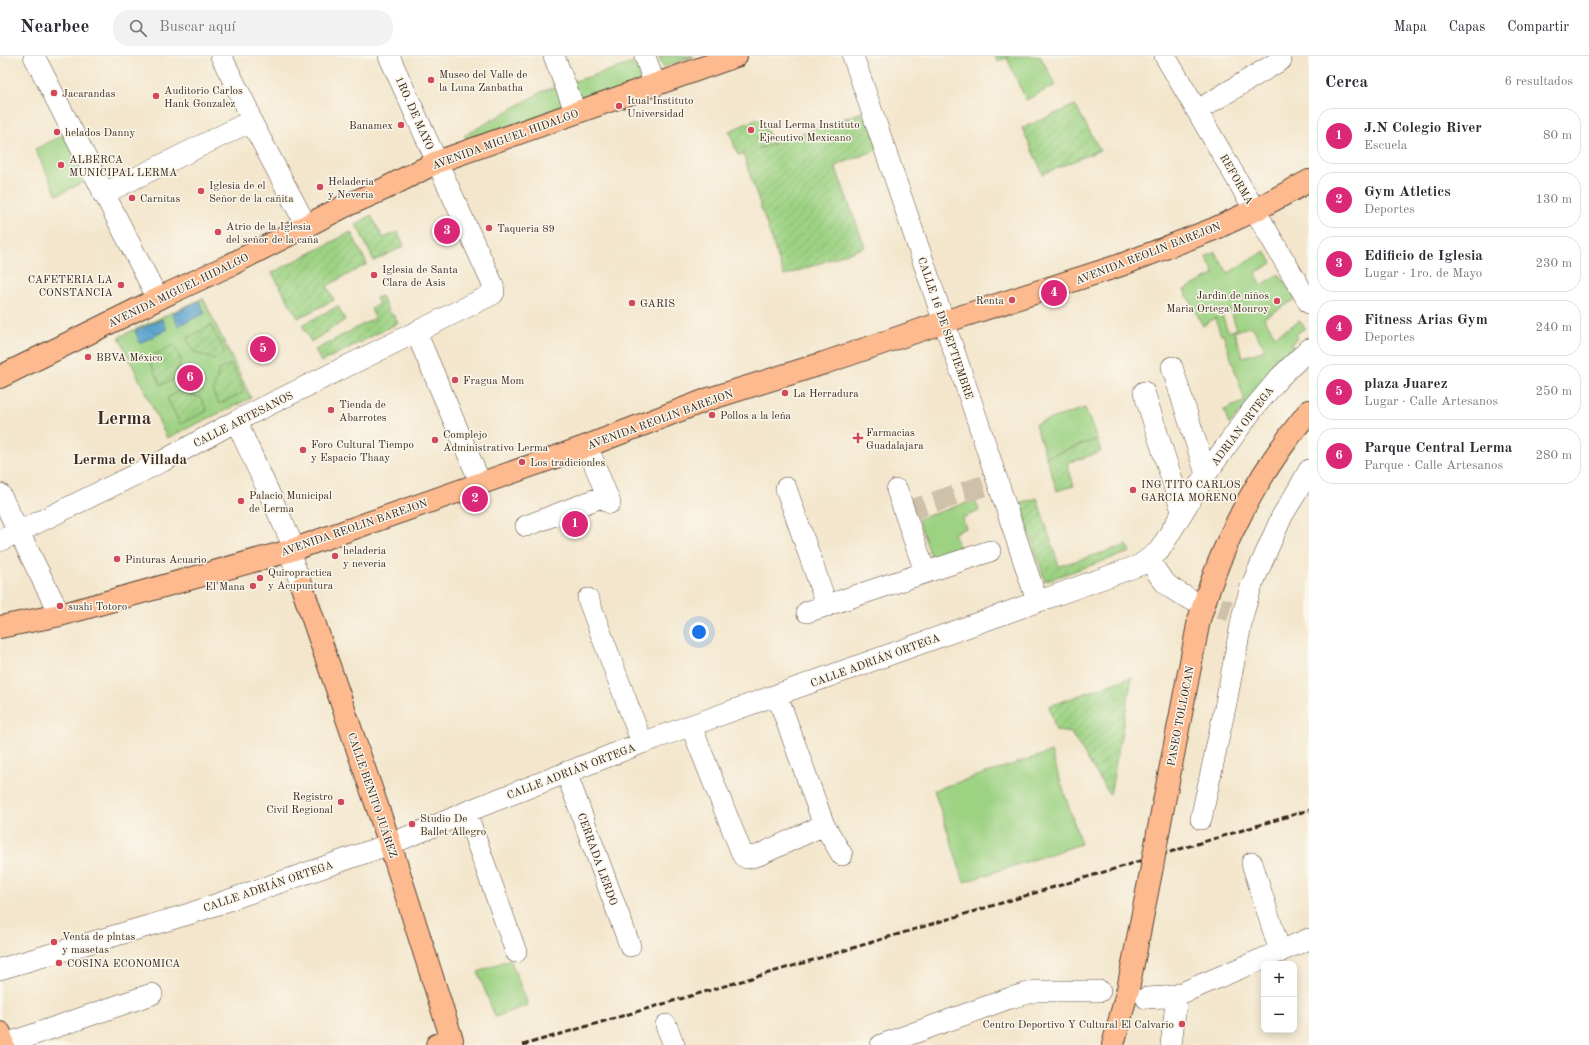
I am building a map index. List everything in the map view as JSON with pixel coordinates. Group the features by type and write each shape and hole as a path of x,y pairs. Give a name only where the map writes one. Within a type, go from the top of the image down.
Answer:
{"main road":[{"name":"AVENIDA MIGUEL HIDALGO","path":"0,377 437,162 655,86 736,56"},
{"name":"AVENIDA REOLIN BAREJON","path":"0,627 60,615 289,551 480,482 587,446 709,399 824,363 944,322 1122,266 1208,232 1255,210 1309,181"},
{"name":"PASEO TOLLOCAN","path":"1113,1045 1128,989 1199,620 1207,591 1230,535 1258,482 1279,450 1309,411"},
{"name":"CALLE BENITO JUÁREZ","path":"302,587 390,844 444,1042"},
{"path":"0,1034 3,1045"}],"street":[{"path":"34,56 103,194 158,299"},
{"path":"221,56 251,121 307,227"},
{"name":"1RO. DE MAYO","path":"389,56 494,288 493,294 487,297"},
{"path":"554,56 576,113"},
{"path":"645,56 655,86"},
{"name":"CALLE 16 DE SEPTIEMBRE","path":"853,56 1037,601"},
{"name":"REFORMA","path":"1165,56 1198,110 1309,303"},
{"path":"1198,110 1281,60"},
{"path":"103,194 251,121"},
{"name":"CALLE ARTESANOS","path":"9,536 163,461 236,421 487,297"},
{"path":"416,332 480,482"},
{"name":"ADRIAN ORTEGA","path":"1145,562 1159,551 1182,511 1206,474 1253,409 1280,377 1309,349"},
{"path":"1172,367 1206,474"},
{"path":"1144,392 1182,511"},
{"name":"CALLE BENITO JUÁREZ","path":"236,421 292,543 289,551 302,587"},
{"path":"526,526 609,499 587,446"},
{"path":"1201,819 1226,703 1236,612 1251,587 1282,516 1309,470"},
{"path":"786,488 827,606"},
{"path":"897,490 925,572"},
{"path":"0,494 9,536 60,615"},
{"path":"807,612 990,551"},
{"path":"1145,562 1166,585 1190,599"},
{"name":"CALLE ADRIÁN ORTEGA","path":"0,969 189,914 390,844 466,812 642,743 1145,562"},
{"path":"588,599 642,743"},
{"path":"776,695 824,825 842,855"},
{"path":"691,726 743,856 747,858 760,855 824,825"},
{"name":"CERRADA LERDO","path":"566,772 630,946"},
{"path":"466,812 516,952"},
{"path":"1252,863 1280,952"},
{"path":"1146,998 1178,995 1309,939"},
{"path":"881,1045 1010,998 1036,991 1100,991"},
{"path":"3,1045 152,994"},
{"path":"1171,1045 1178,995"},
{"path":"666,1025 674,1045"}],"green space":[{"path":"659,56 694,56 663,67"},
{"path":"994,56 1040,56 1056,85 1026,100 1007,58 997,61"},
{"path":"649,58 657,79 469,142 464,136 543,91"},
{"path":"1075,105 1100,150 1043,174 1022,128"},
{"path":"865,111 879,149 835,166 865,247 784,276 743,154 738,155 729,131 760,118 774,143 758,149"},
{"name":"ALBERCA MUNICIPAL LERMA","path":"66,134 88,180 57,195 35,149"},
{"path":"371,215 383,238 398,232 404,246 374,261 356,224"},
{"path":"351,232 367,264 327,286 334,300 298,318 272,273"},
{"path":"1265,251 1272,263 1255,273 1262,285 1279,274 1296,299 1264,318 1275,336 1300,321 1305,328 1295,335 1297,339 1291,344 1295,349 1229,425 1224,410 1245,401 1223,334 1221,335 1215,318 1203,326 1184,290 1215,274 1206,257 1215,252 1228,273","holes":["1230,310 1237,329 1228,332 1222,315","1252,326 1265,350 1243,357 1234,332"]},
{"path":"381,296 389,312 394,316 398,323 321,362 315,350 375,318 371,309 379,304 376,298"},
{"path":"203,298 251,398 167,438 119,337"},
{"path":"338,306 345,320 311,342 302,325"},
{"path":"211,325 225,353 213,359 194,352 187,338"},
{"path":"174,345 181,360 174,379 161,385 148,358"},
{"path":"231,364 244,392 219,404 213,392 219,370"},
{"path":"180,391 201,398 207,411 180,424 167,398"},
{"path":"1085,408 1097,439 1046,457 1035,424"},
{"path":"1097,439 1101,452 1067,463 1074,486 1057,491 1046,457"},
{"path":"1037,498 1059,566 1127,545 1130,552 1045,581 1020,504"},
{"path":"975,500 979,511 962,518 966,528 954,533 960,550 932,559 918,519"},
{"path":"1132,677 1110,795 1071,733 1056,731 1049,706"},
{"path":"1051,752 1081,844 964,882 934,790"},
{"path":"510,959 528,1005 495,1017 478,972"}],"water":[{"path":"199,301 205,313 178,326 172,314"},
{"path":"162,319 167,330 140,343 135,331"}],"tunnel":[{"path":"905,512 998,481"},
{"path":"1190,599 1230,611"}],"railway":[{"path":"523,1045 803,963 1309,810"}],"place":[{"name":"Museo del Valle de la Luna Zanbatha","path":"431,80"},
{"name":"Jacarandas","path":"54,93"},
{"name":"Auditorio Carlos Hank Gonzalez","path":"156,96"},
{"name":"Itual Instituto Universidad","path":"619,106"},
{"name":"Banamex","path":"401,125"},
{"name":"Itual Lerma Instituto Ejecutivo Mexicano","path":"751,130"},
{"name":"helados Danny","path":"57,132"},
{"name":"ALBERCA MUNICIPAL LERMA","path":"61,165"},
{"name":"Heladeria y Neveria","path":"320,187"},
{"name":"Iglesia de el Señor de la cañita","path":"201,191"},
{"name":"Carnitas","path":"132,198"},
{"name":"Taqueria 89","path":"489,228"},
{"name":"Edificio de Iglesia","path":"447,231"},
{"name":"Atrio de la Iglesia del señor de la caña","path":"218,232"},
{"name":"Iglesia de Santa Clara de Asis","path":"374,275"},
{"name":"CAFETERIA LA CONSTANCIA","path":"121,285"},
{"name":"Fitness Arias Gym","path":"1054,293"},
{"name":"Renta","path":"1012,300"},
{"name":"Jardin de niños Maria Ortega Monroy","path":"1277,301"},
{"name":"GARIS","path":"632,303"},
{"name":"plaza Juarez","path":"263,349"},
{"name":"BBVA México","path":"88,357"},
{"name":"Parque Central Lerma","path":"190,378"},
{"name":"Fragua Mom","path":"455,380"},
{"name":"La Herradura","path":"785,393"},
{"name":"Tienda de Abarrotes","path":"331,410"},
{"name":"Pollos a la leña","path":"712,415"},
{"name":"Farmacias Guadalajara","path":"858,438"},
{"name":"Complejo Administrativo Lerma","path":"435,440"},
{"name":"Foro Cultural Tiempo y Espacio Thaay","path":"303,450"},
{"name":"Los tradicionles","path":"522,462"},
{"name":"ING TITO CARLOS GARCIA MORENO","path":"1133,490"},
{"name":"Gym Atletics","path":"475,499"},
{"name":"Palacio Municipal de Lerma","path":"241,501"},
{"name":"J.N Colegio River","path":"575,524"},
{"name":"heladeria y neveria","path":"335,556"},
{"name":"Pinturas Acuario","path":"117,559"},
{"name":"Quiropractica y Acupuntura","path":"260,578"},
{"name":"El Mana","path":"253,586"},
{"name":"sushi Totoro","path":"60,606"},
{"name":"Registro Civil Regional","path":"341,802"},
{"name":"Studio De Ballet Allegro","path":"412,824"},
{"name":"Venta de plntas y masetas","path":"54,942"},
{"name":"COSINA ECONOMICA","path":"59,963"},
{"name":"Centro Deportivo Y Cultural El Calvario","path":"1182,1024"}],"district":[{"name":"Lerma","path":"124,417"},
{"name":"Lerma de Villada","path":"130,459"}]}
